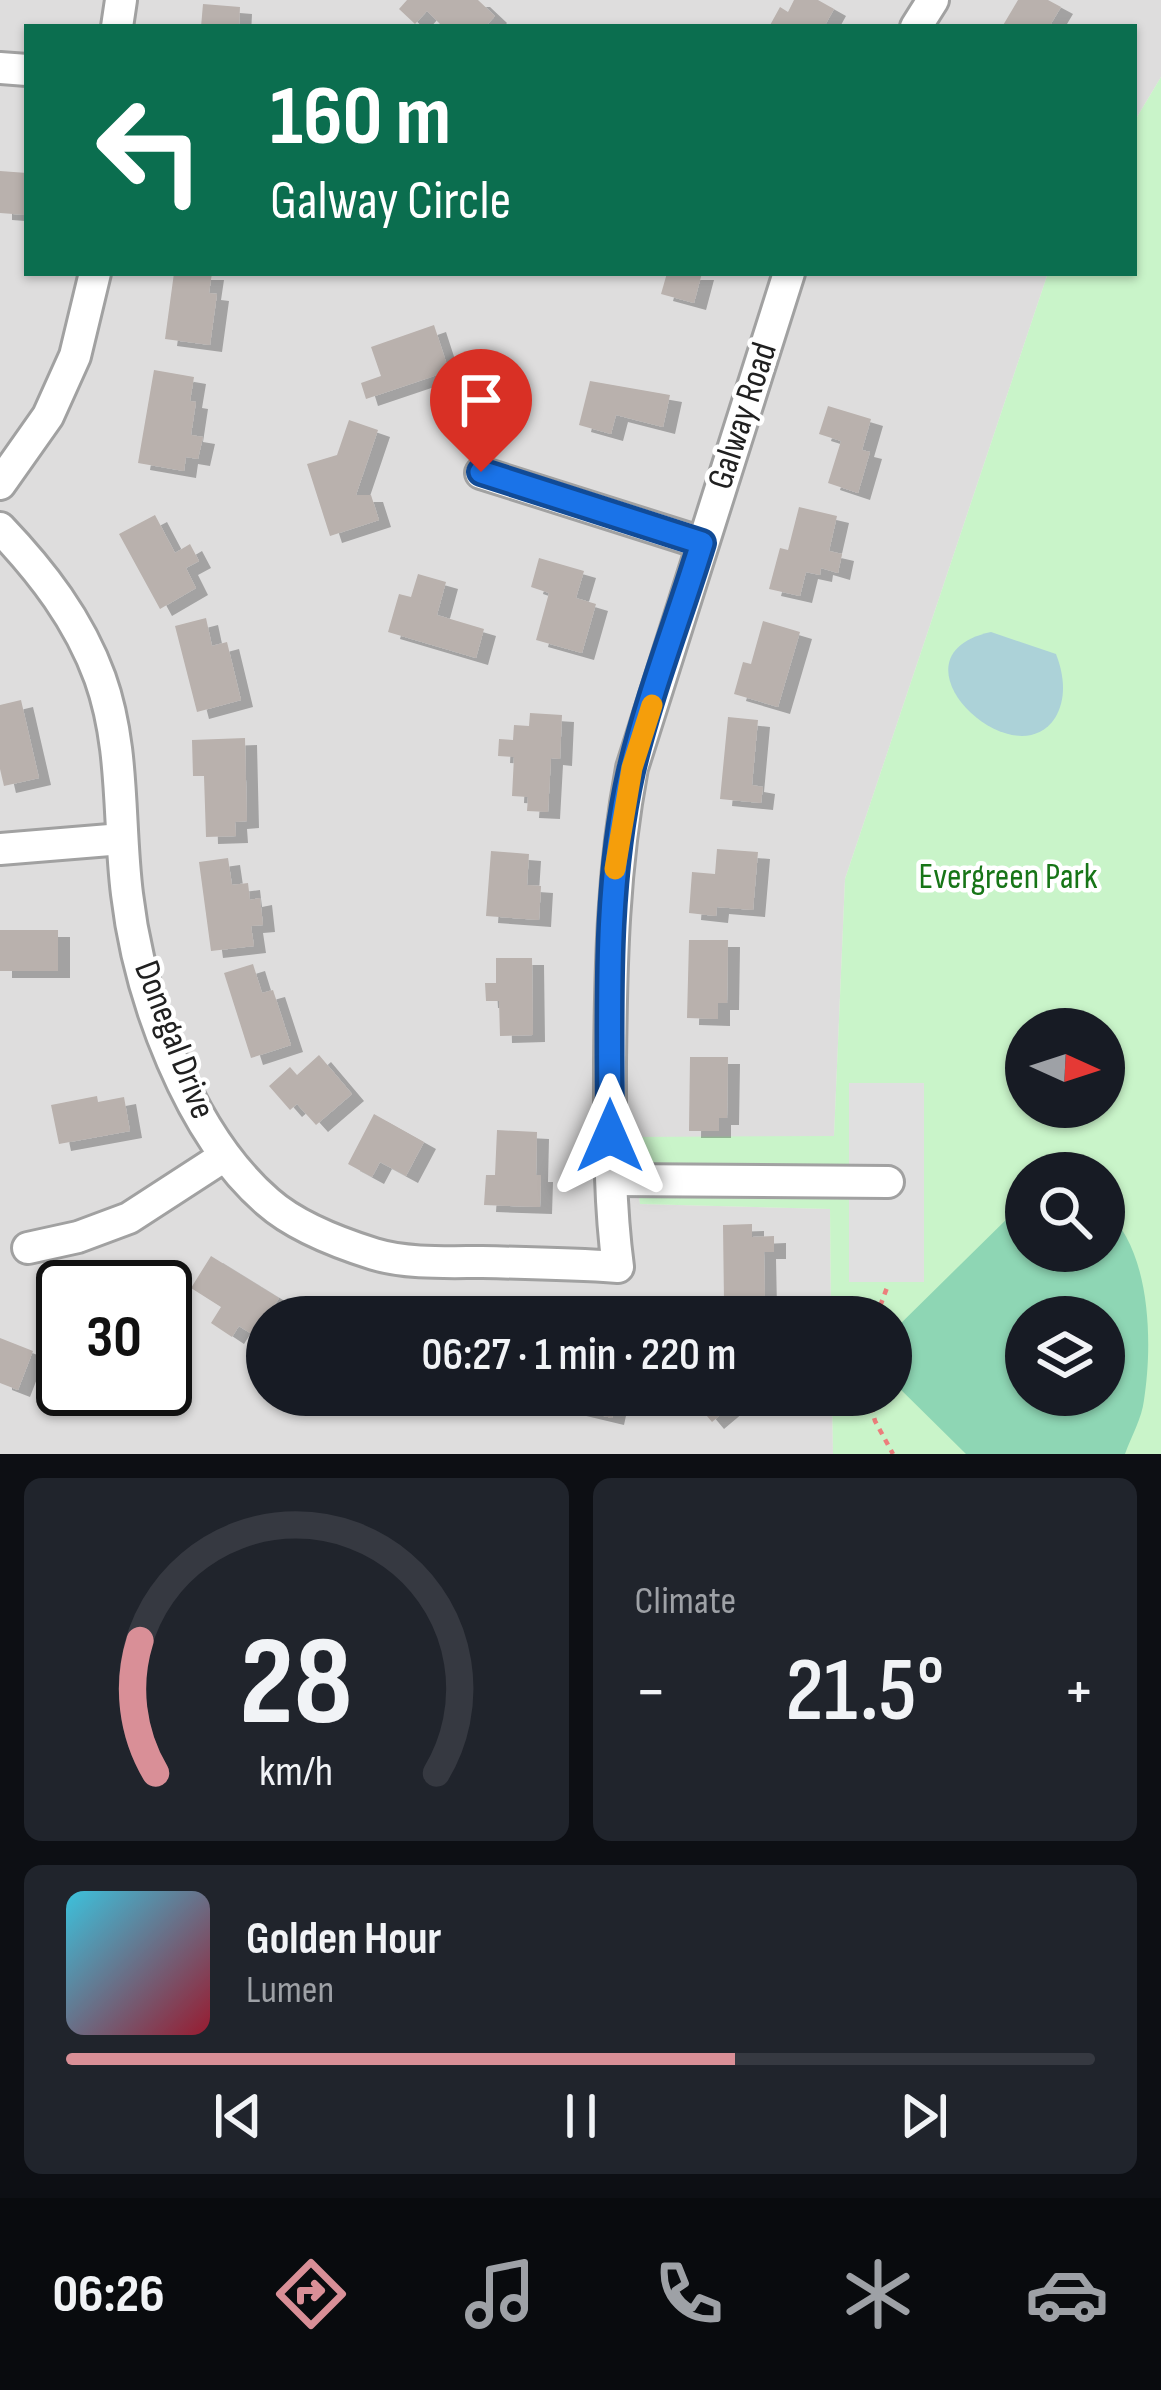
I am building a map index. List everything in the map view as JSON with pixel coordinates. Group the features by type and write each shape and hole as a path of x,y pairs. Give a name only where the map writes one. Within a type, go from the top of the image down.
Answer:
{"street":[{"path":"0,484 48,416 75,356 93,276"},
{"name":"Galway Road","path":"619,1267 612,1225 613,882 632,768 788,276"},
{"path":"481,472 702,543"},
{"name":"Donegal Drive","path":"0,528 61,602 100,678 117,743 127,898 161,1028 190,1100 223,1157 271,1205 377,1256 619,1267"},
{"path":"0,849 122,839"},
{"path":"28,1248 78,1237 129,1218 223,1157"},
{"path":"612,1180 888,1182"}],"path":[{"path":"884,1296 888,1285"},
{"path":"874,1416 893,1454"}],"shaded area":[{"path":"0,0 1161,0 1161,77 1137,117 1137,24 24,24 24,276 1047,276 845,879 834,1137 632,1137 640,1204 830,1209 831,1296 246,1296 246,1416 832,1416 833,1454 0,1454"},
{"path":"849,1083 924,1083 924,1282 849,1282"}],"green space":[{"name":"Evergreen Park","path":"1161,77 1161,1454 833,1454 832,1416 912,1416 912,1296 831,1296 830,1209 640,1204 631,1137 834,1136 845,879 1047,276 1137,276 1137,117"},
{"path":"1005,1221 1005,1272 1125,1272 1125,1236 1140,1272 1148,1352 1143,1407 1125,1454 966,1454 912,1401 912,1312"}],"water":[{"path":"991,632 1056,654 1061,703 1055,718 1036,734 1012,735 987,725 966,708 952,687 949,665 960,645"}],"building":[{"path":"407,0 478,0 495,16 488,24 440,24 427,11 415,24 399,9"},
{"path":"794,0 818,0 834,9 826,24 771,24 780,7 788,12"},
{"path":"1018,0 1048,0 1061,7 1051,24 1004,24"},
{"path":"203,4 240,7 239,24 201,24"},
{"path":"0,171 24,173 24,215 0,213"},
{"path":"174,276 212,276 209,293 217,294 210,345 165,339"},
{"path":"666,276 701,276 694,303 661,294"},
{"path":"434,325 449,371 366,399 361,383 381,376 371,347"},
{"path":"154,370 194,377 191,435 203,437 198,459 186,457 184,471 138,463"},
{"path":"590,381 670,395 663,427 616,415 611,434 579,425"},
{"path":"828,406 871,419 862,450 870,452 858,493 828,483 841,441 819,434"},
{"path":"349,420 378,430 356,495 371,495 379,520 330,536 307,464 337,455"},
{"path":"799,507 837,516 829,551 842,554 838,573 821,568 820,575 806,572 800,596 769,589 780,548 788,550"},
{"path":"155,515 175,553 190,544 199,561 186,568 196,588 160,609 119,534"},
{"path":"539,558 584,571 576,598 596,604 582,653 536,640 549,593 531,587"},
{"path":"418,574 446,582 437,615 484,629 476,658 388,632 399,594 411,597"},
{"path":"206,618 212,646 227,642 241,700 197,712 175,626"},
{"path":"763,621 800,632 778,707 734,694 743,662 751,664"},
{"path":"21,700 39,778 4,786 0,705"},
{"path":"530,713 562,715 560,759 551,758 548,812 527,811 528,797 512,796 514,757 498,756 499,739 513,740 514,725 529,726"},
{"path":"728,717 758,720 752,785 763,787 761,803 720,799"},
{"path":"245,738 247,821 235,822 236,836 206,837 204,776 193,776 192,740"},
{"path":"717,849 758,852 753,910 717,907 716,916 689,913 692,872 715,874"},
{"path":"491,851 529,854 527,885 541,886 539,920 486,916"},
{"path":"228,858 232,885 248,883 250,900 260,898 263,925 251,926 254,946 211,951 199,862"},
{"path":"0,930 58,930 58,971 0,971"},
{"path":"689,940 728,940 727,1003 718,1003 718,1019 687,1018"},
{"path":"496,958 532,958 533,1035 500,1036 499,1001 486,1001 485,983 496,983"},
{"path":"253,964 262,993 273,990 291,1045 251,1058 224,973"},
{"path":"319,1055 352,1094 316,1125 297,1104 290,1110 269,1086 290,1067 297,1075"},
{"path":"690,1057 728,1057 727,1118 719,1118 719,1131 689,1131"},
{"path":"97,1096 98,1102 124,1097 130,1131 59,1144 51,1105"},
{"path":"374,1114 424,1142 406,1176 380,1162 372,1177 348,1164"},
{"path":"497,1130 537,1132 540,1207 484,1205 486,1175 495,1175"},
{"path":"752,1224 752,1237 774,1236 774,1252 764,1252 765,1296 724,1296 723,1225"},
{"path":"211,1256 276,1296 246,1296 246,1330 239,1326 232,1337 211,1323 221,1307 192,1286"},
{"path":"0,1338 33,1351 18,1390 0,1383"}],"slow traffic":[{"path":"615,869 632,768 652,705"}],"route":[{"path":"481,472 702,543 632,768 622,819 613,882 610,1136"}]}
